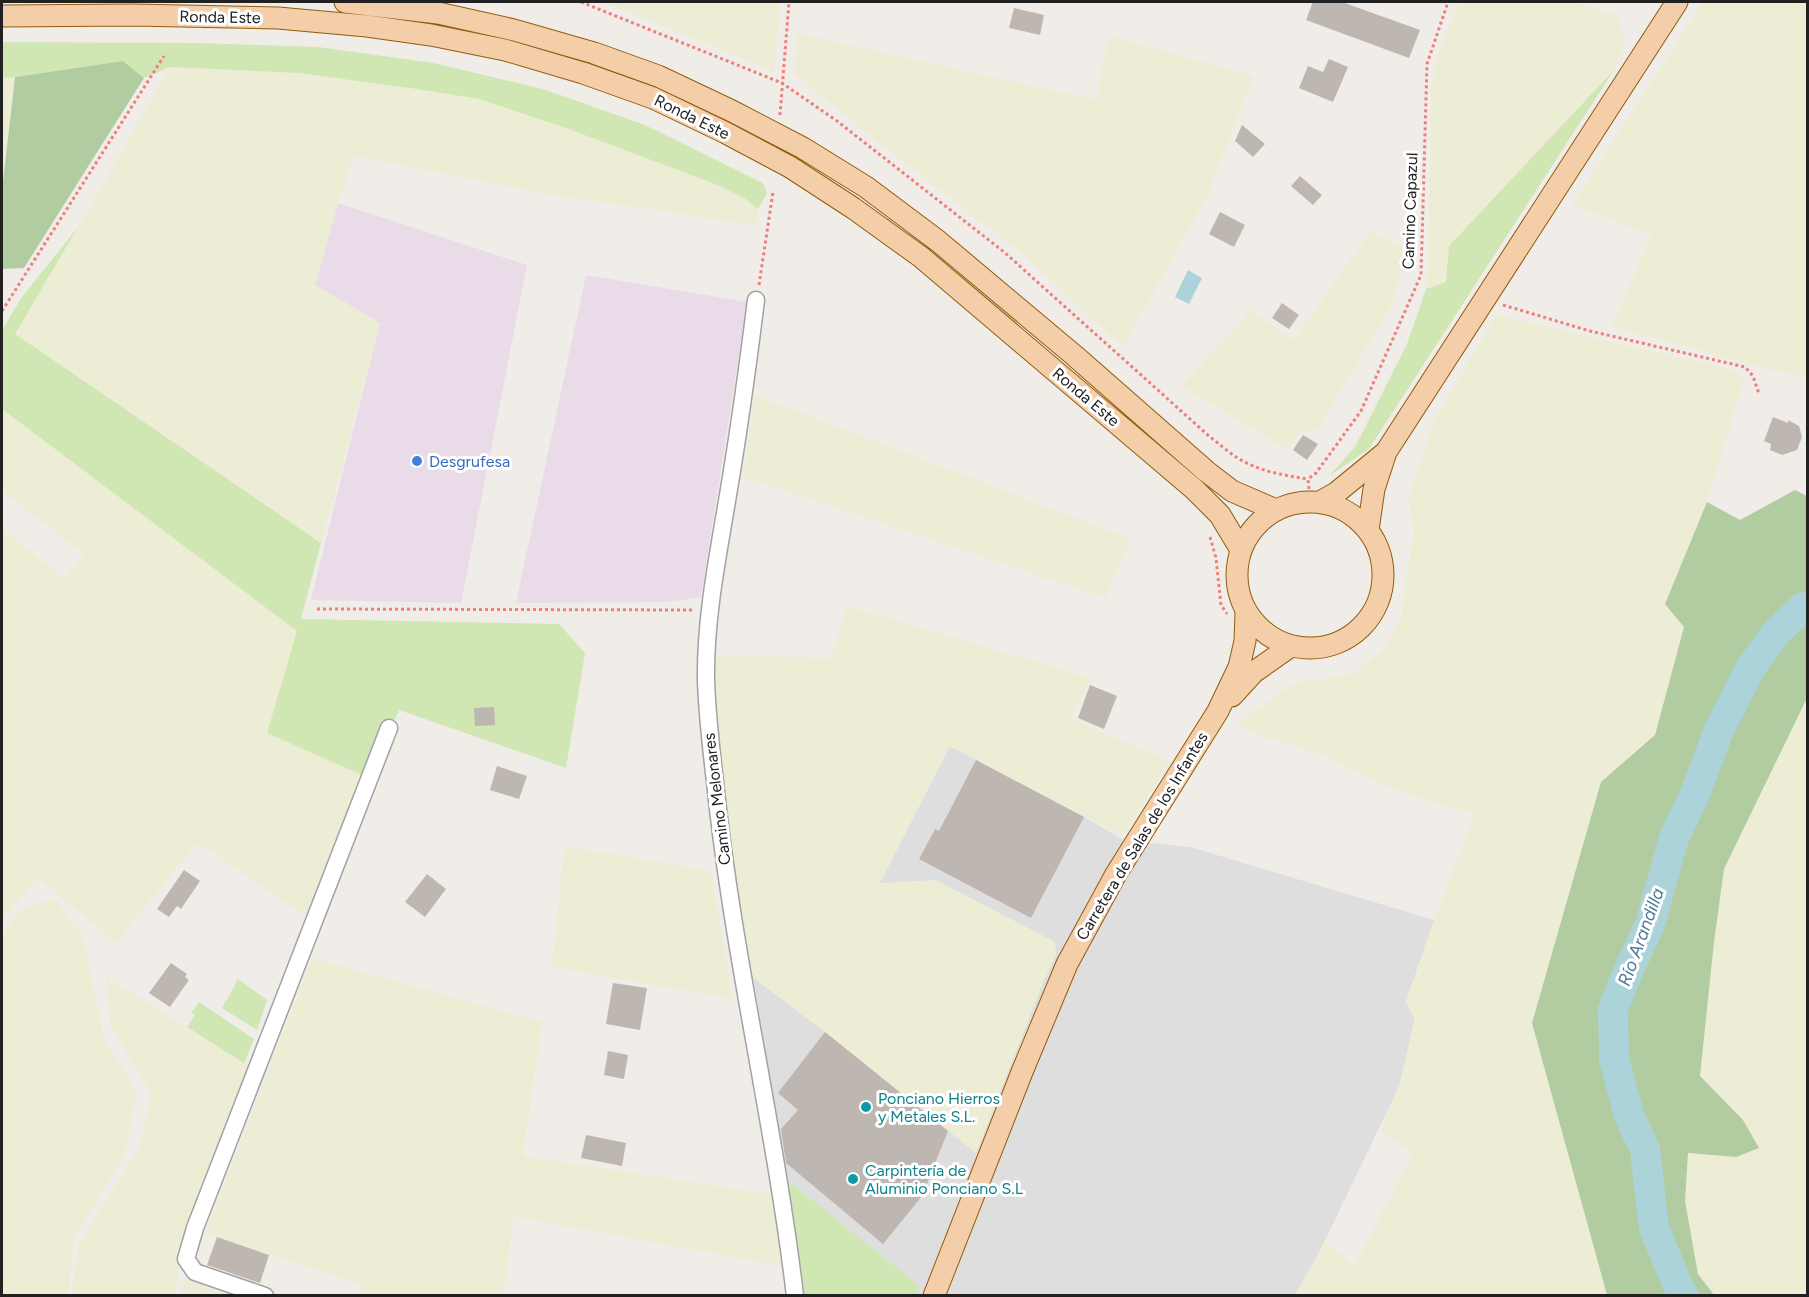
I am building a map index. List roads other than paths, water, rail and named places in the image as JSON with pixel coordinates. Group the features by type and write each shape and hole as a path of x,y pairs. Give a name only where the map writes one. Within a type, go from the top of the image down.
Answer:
{"main road":[{"name":"Ronda Este","path":"345,2 438,13 514,30 594,53 658,76 803,148 866,187 938,241 1232,491 1276,510"},
{"path":"1368,530 1374,489 1386,452 1677,2"},
{"name":"Ronda Este","path":"2,16 133,15 278,18 367,26 431,35 505,50 584,73 653,98 790,167 853,208 921,257 1194,489 1220,515 1241,550"},
{"path":"1315,501 1339,507 1355,517 1368,530 1378,548 1383,567 1382,587 1376,607 1364,623 1349,636 1331,645 1311,648 1291,646 1278,641 1246,618 1238,592 1236,571 1241,550 1246,538 1264,517 1292,503 1315,501 1336,493 1386,452"},
{"name":"Carretera de Salas de los Infantes","path":"934,1296 1067,964 1116,874 1218,711 1239,667 1245,641 1246,618"},
{"name":"Carretera de Salas de los Infantes","path":"1218,711 1254,672 1291,646"}],"street":[{"name":"Camino Melonares","path":"756,300 745,394 710,610 706,680 719,822 732,920 754,1037 795,1296"},
{"path":"265,1296 195,1272 186,1259 195,1228 389,728"}],"water":[{"path":"1188,270 1202,278 1189,304 1175,297"}],"waterway":[{"name":"Río Arandilla","path":"1684,1296 1654,1228 1645,1150 1629,1115 1614,1059 1613,1009 1650,924 1674,838 1695,794 1719,730 1751,667 1777,632 1802,608 1808,606"}],"place":[{"name":"Desgrufesa","path":"417,461"},
{"name":"Ponciano Hierros y Metales S.L.","path":"866,1107"},
{"name":"Carpintería de Aluminio Ponciano S.L","path":"853,1179"}]}
